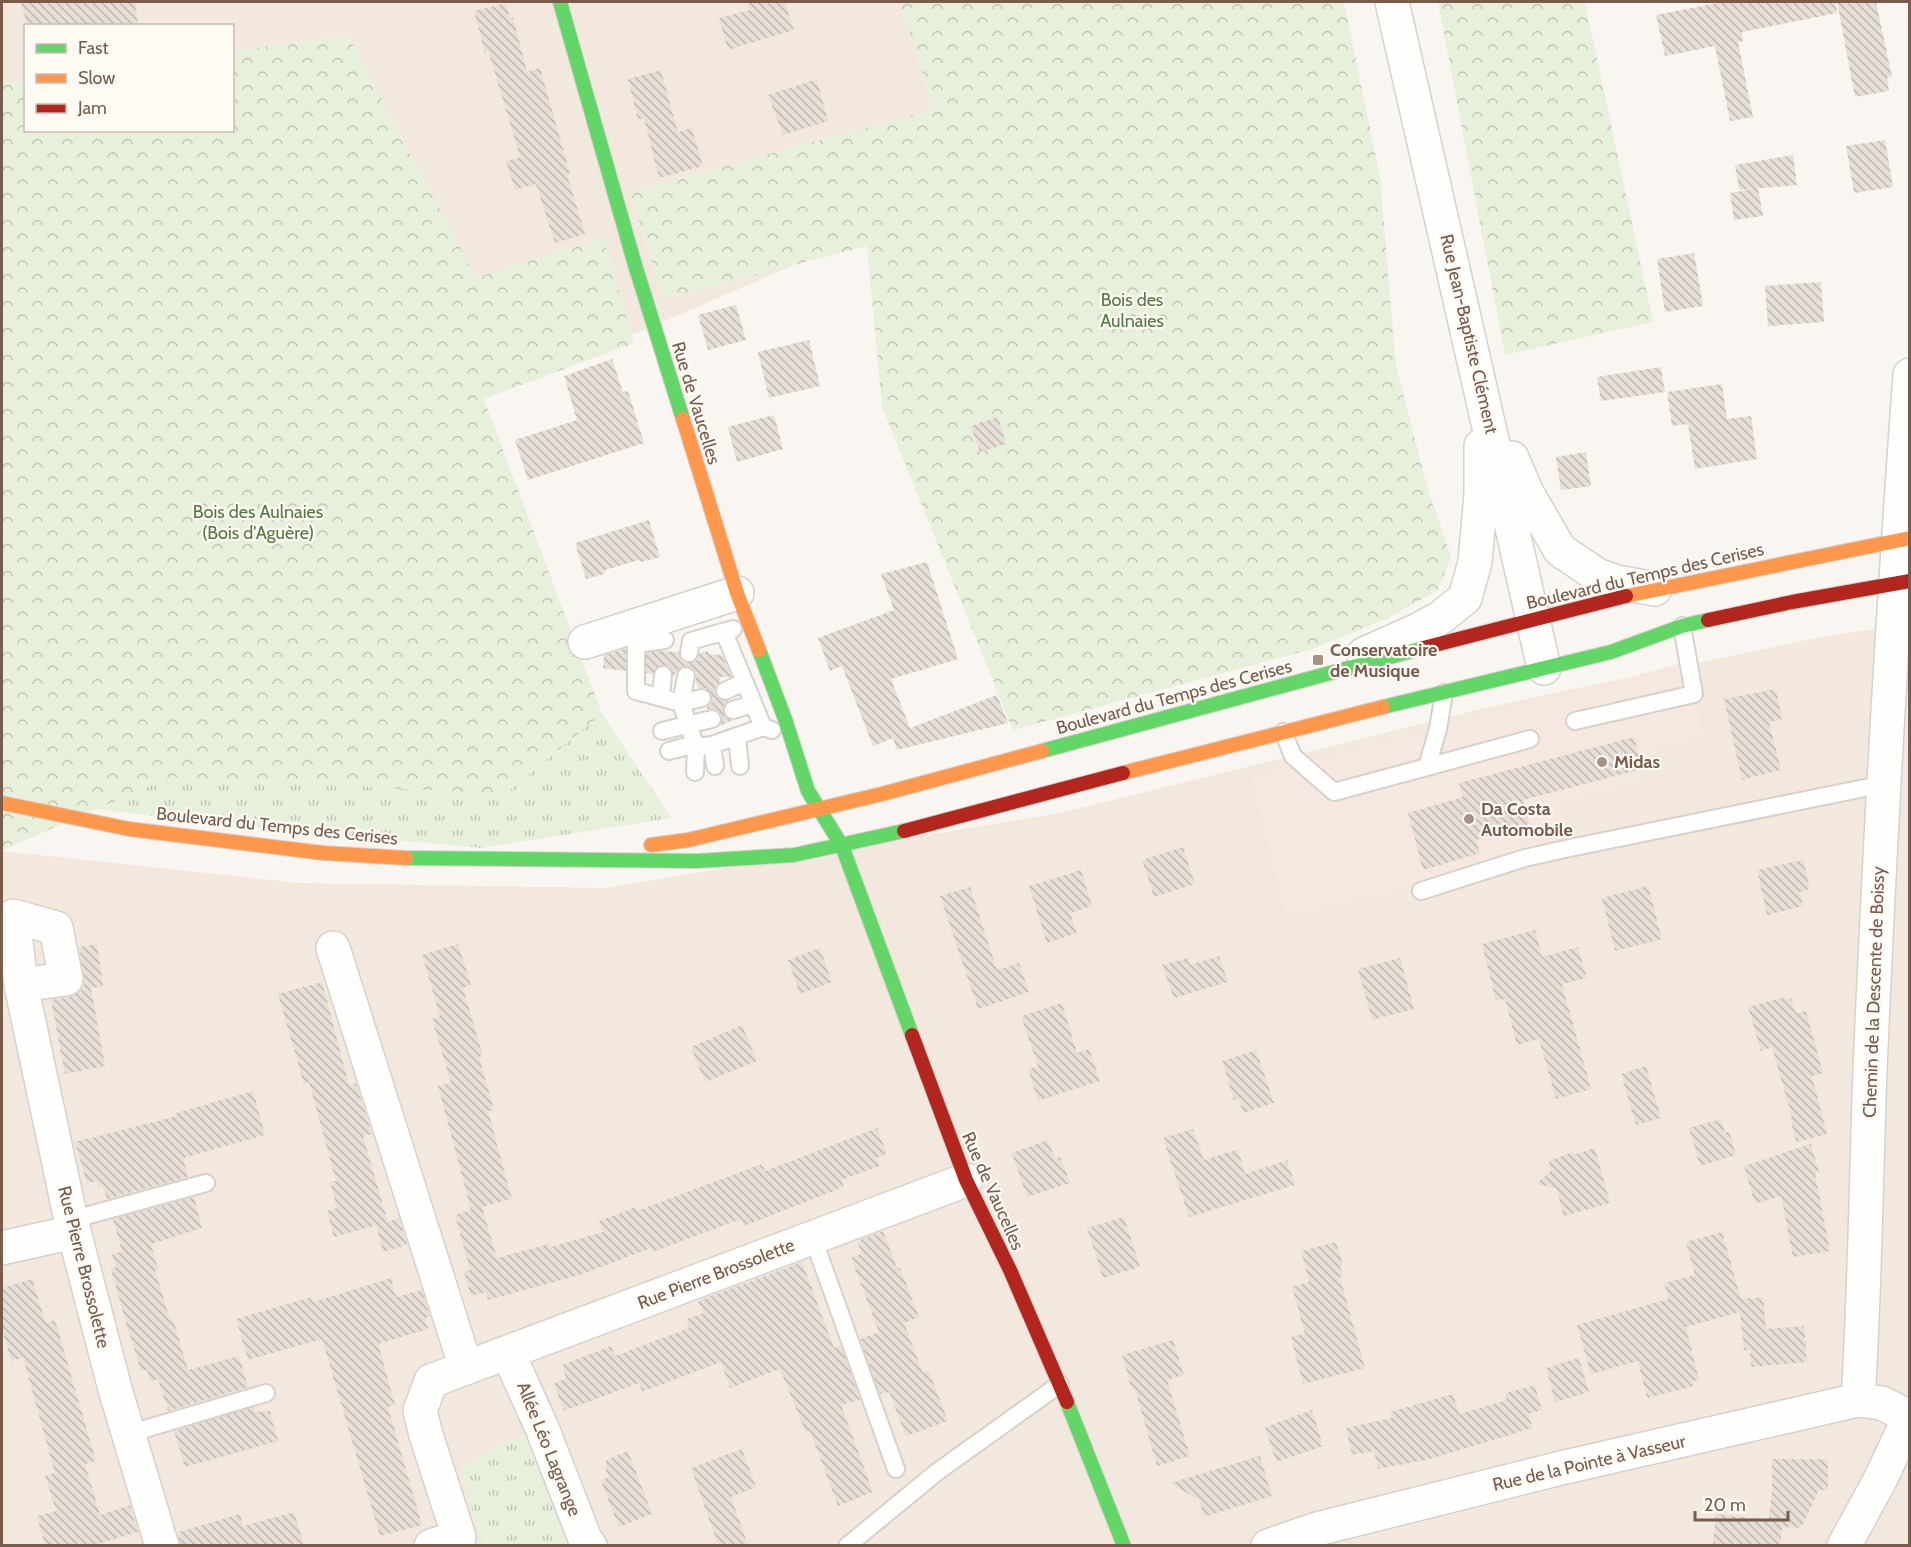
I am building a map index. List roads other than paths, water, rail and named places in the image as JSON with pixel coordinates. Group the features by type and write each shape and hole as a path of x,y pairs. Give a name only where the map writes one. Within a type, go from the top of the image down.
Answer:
{"main road":[{"name":"Rue de Vaucelles","path":"560,2 635,265 737,593 790,734 808,791 842,846 966,1180 1060,1384 1124,1545"},
{"name":"Boulevard du Temps des Cerises","path":"551,859 688,840 889,792 1655,588 1904,539"},
{"name":"Boulevard du Temps des Cerises","path":"2,803 129,829 323,853 430,859 698,861 794,855 842,846 1283,732 1621,649 1682,626 1792,602 1902,583"}],"street":[{"name":"Rue Jean-Baptiste Clément","path":"1392,2 1544,668"},
{"path":"1904,539 1910,375"},
{"path":"1481,387 1527,493 1560,550 1597,575 1617,582 1655,588"},
{"path":"1319,678 1359,656 1440,618 1465,598 1475,562 1481,495 1481,387"},
{"name":"Chemin de la Descente de Boissy","path":"1858,1400 1884,784 1894,623 1902,583 1904,539"},
{"path":"585,642 737,593"},
{"path":"333,948 466,1368"},
{"name":"Rue Pierre Brossolette","path":"21,985 72,1226 128,1434 162,1545"},
{"name":"Rue Pierre Brossolette","path":"431,1545 459,1538 420,1411 431,1381 966,1180"},
{"path":"2,1248 72,1226"},
{"name":"Allée Léo Lagrange","path":"508,1353 542,1428 585,1539 590,1545"},
{"name":"Rue de la Pointe à Vasseur","path":"1268,1545 1317,1529 1526,1477 1858,1400 1882,1403 1909,1416"},
{"path":"1844,1545 1880,1480 1909,1416"}],"lane":[{"path":"702,698 681,703 636,691 636,644 690,647 724,632 748,625"},
{"path":"1575,721 1694,694 1682,626"},
{"path":"724,632 763,728"},
{"path":"661,697 663,675"},
{"path":"686,676 681,703 688,724 715,766"},
{"path":"725,691 744,682"},
{"path":"1427,767 1438,729 1444,693"},
{"path":"733,710 753,704"},
{"path":"662,731 712,719"},
{"path":"669,751 684,747 704,746 763,728 790,734"},
{"path":"1283,732 1293,756 1334,792 1530,739"},
{"path":"737,736 740,766"},
{"path":"695,772 704,746"},
{"path":"1421,891 1525,858 1555,851 1884,784"},
{"path":"72,1226 206,1184"},
{"path":"813,1238 896,1469"},
{"path":"847,1545 937,1472 1060,1384"},
{"path":"128,1434 266,1393"}],"place":[{"name":"Conservatoire de Musique","path":"1318,660"},
{"name":"Midas","path":"1602,762"},
{"name":"Da Costa Automobile","path":"1469,819"}],"park label":[{"name":"Bois des Aulnaies","path":"1132,310"},
{"name":"Bois des Aulnaies (Bois d'Aguère)","path":"258,522"}]}
